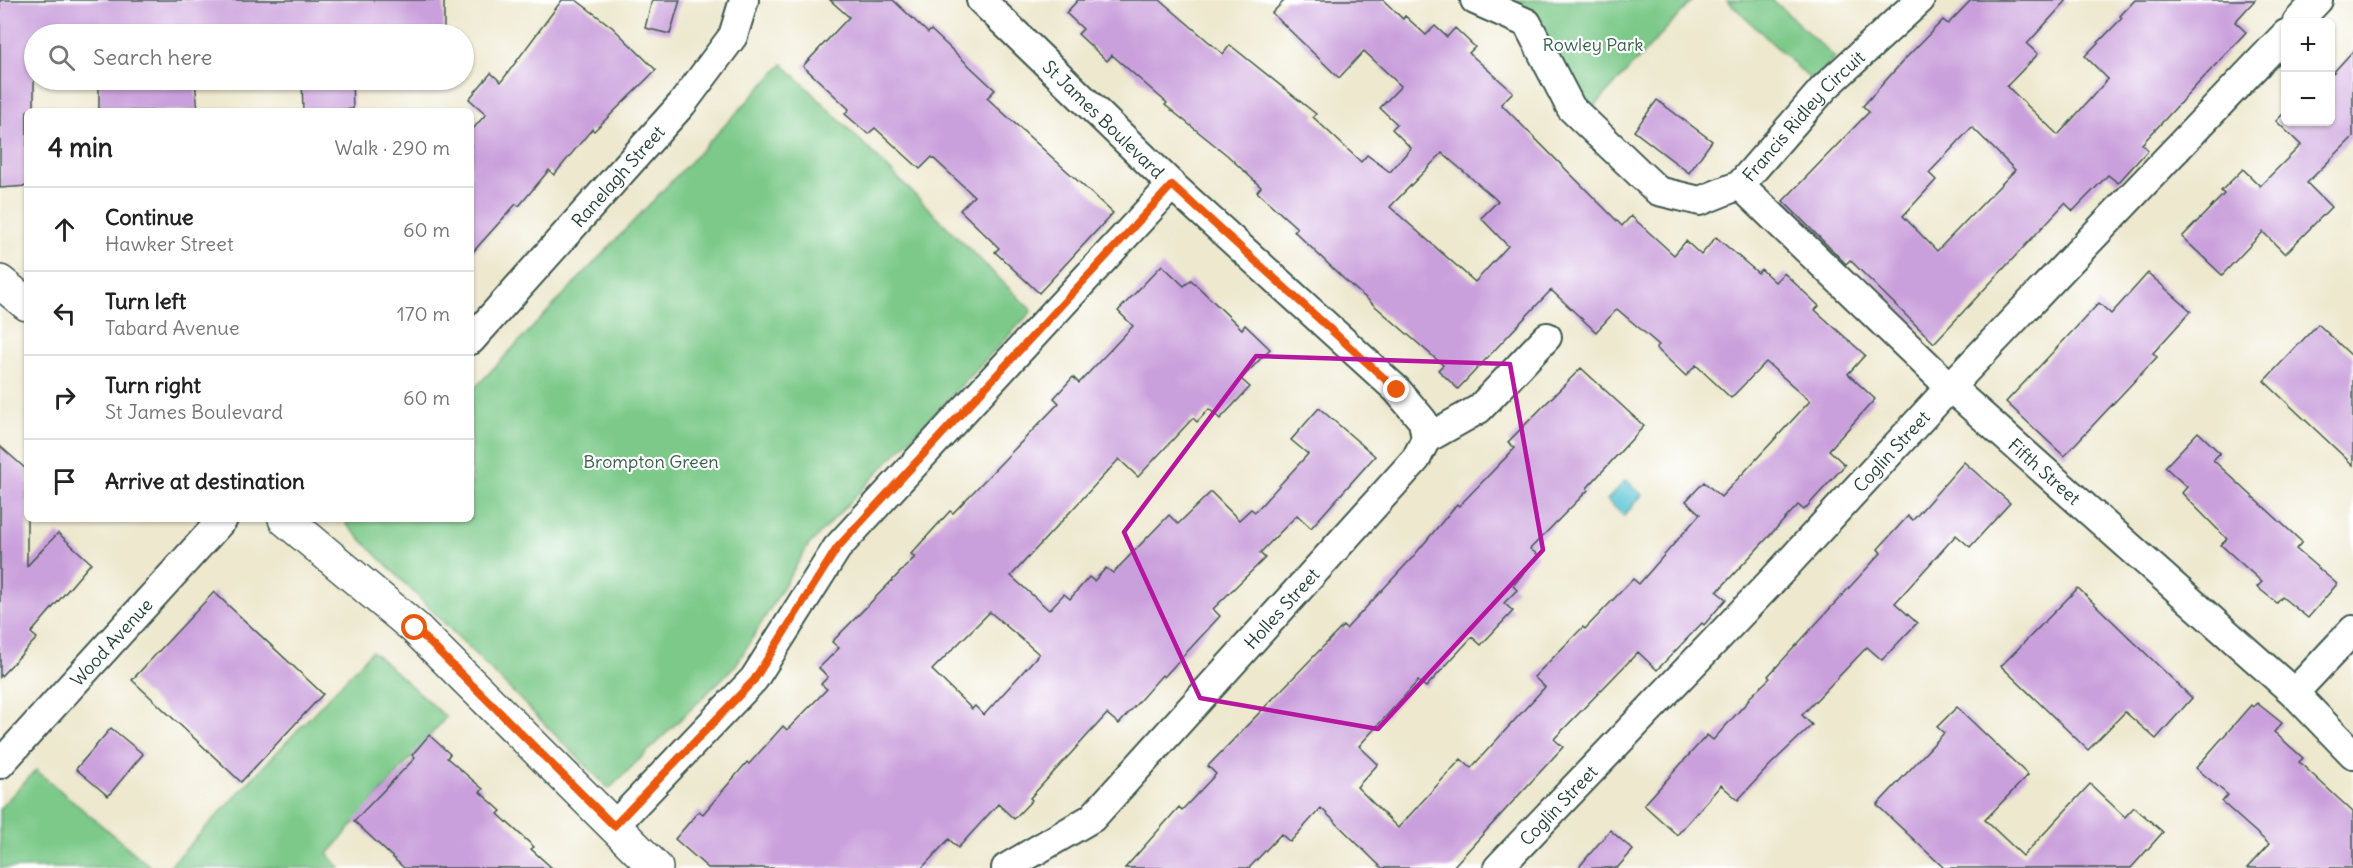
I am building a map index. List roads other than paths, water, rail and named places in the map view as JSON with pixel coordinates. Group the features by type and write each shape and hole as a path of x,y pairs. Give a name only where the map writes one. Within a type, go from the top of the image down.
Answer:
{"street":[{"name":"Ranelagh Street","path":"474,337 682,104 734,36 744,0"},
{"name":"St James Boulevard","path":"981,0 1172,185 1397,390 1423,421 1426,439"},
{"name":"Francis Ridley Circuit","path":"1475,0 1527,23 1571,108 1658,191 1700,201 1740,185 1824,88 1920,0"},
{"path":"2301,18 2318,0"},
{"name":"Coglin Street","path":"1498,868 1772,581 1950,387 2281,39"},
{"path":"614,826 754,680 837,548 1172,185"},
{"name":"Fifth Street","path":"1740,185 1950,387 2294,693 2353,754"},
{"path":"0,282 24,302"},
{"name":"Holles Street","path":"1006,868 1092,818 1416,459 1426,439 1479,409 1547,337"},
{"name":"Wood Avenue","path":"0,764 220,522"},
{"path":"289,522 415,628 656,868"},
{"path":"2294,693 2353,630"}],"water":[{"path":"1626,480 1642,495 1624,516 1607,500"}],"park label":[{"name":"Rowley Park","path":"1593,44"},
{"name":"Brompton Green","path":"651,461"}]}
